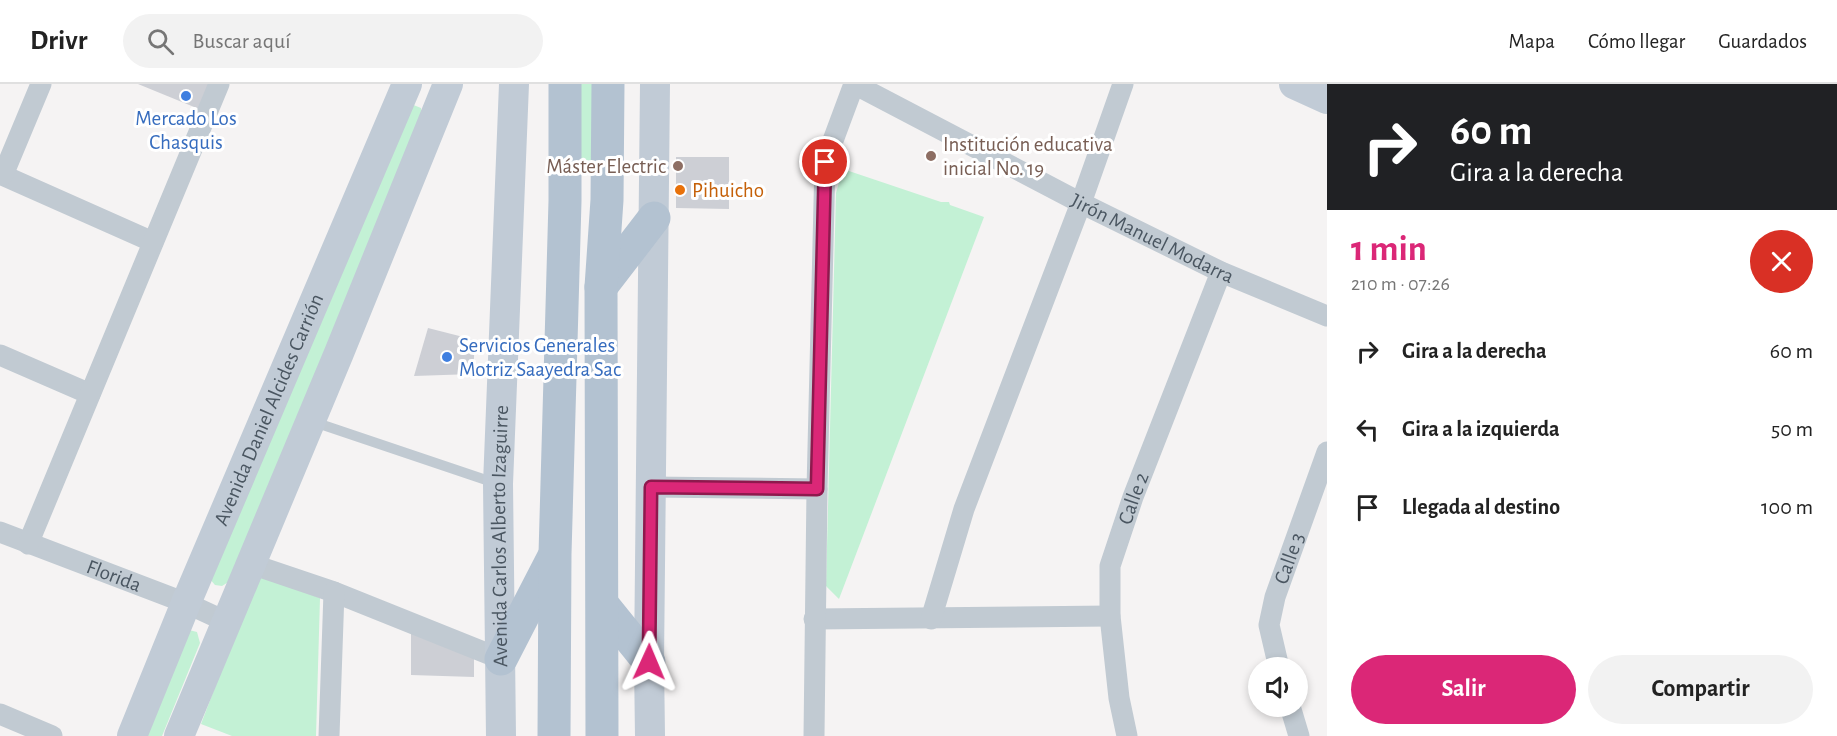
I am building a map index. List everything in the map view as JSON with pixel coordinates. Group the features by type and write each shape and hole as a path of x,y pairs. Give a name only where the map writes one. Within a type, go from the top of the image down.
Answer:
{"main road":[{"path":"554,736 555,554 565,201 565,84"},
{"path":"602,736 601,286 607,200 608,84"},
{"path":"565,201 577,194 591,194 607,200"},
{"path":"601,286 654,218"},
{"path":"501,659 555,554"},
{"path":"603,605 649,662"}],"street":[{"path":"40,84 1,174 153,242"},
{"path":"28,544 219,84"},
{"name":"Avenida Carlos Alberto Izaguirre","path":"501,736 498,484 514,84"},
{"path":"650,736 656,84"},
{"path":"814,736 814,619 825,162 854,84"},
{"name":"Jirón Manuel Modarra","path":"854,84 1081,203 1221,272 1327,316"},
{"path":"931,619 964,509 1081,203 1123,84"},
{"path":"1294,84 1327,99"},
{"path":"406,85 444,93"},
{"name":"Avenida Daniel Alcides Carrión","path":"132,736 186,603 406,85"},
{"name":"Avenida Daniel Alcides Carrión","path":"179,736 444,93"},
{"name":"Calle 2","path":"1127,736 1119,698 1110,616 1110,566 1133,497 1221,272"},
{"path":"0,355 90,394"},
{"name":"Calle 3","path":"1276,657 1269,625 1275,597 1327,452"},
{"path":"651,487 817,489"},
{"name":"Florida","path":"0,532 186,603 227,622"},
{"path":"251,564 334,592 501,659"},
{"path":"329,736 334,592"},
{"path":"814,619 1110,616"},
{"path":"0,714 52,736"},
{"path":"1293,717 1299,736"}],"lane":[{"path":"310,421 498,484"}],"green space":[{"path":"576,84 596,84 595,174 576,171"},
{"path":"411,104 421,108 422,120 230,581 222,586 215,585 209,578"},
{"path":"843,169 941,202 949,202 950,205 984,217 839,599 826,586 836,193"},
{"path":"258,574 320,598 316,736 232,736 201,724"},
{"path":"189,630 197,632 200,643 162,736 140,736"}],"building":[{"name":"Mercado Los Chasquis","path":"138,84 209,84 199,109"},
{"path":"676,157 729,157 729,209 676,208"},
{"name":"Servicios Generales Motriz Saayedra Sac","path":"428,328 475,340 473,374 414,376"},
{"path":"411,630 474,652 474,677 411,675"}],"place":[{"name":"Mercado Los Chasquis","path":"186,96"},
{"name":"Institución educativa inicial No. 19","path":"931,156"},
{"name":"Máster Electric","path":"678,166"},
{"name":"Pihuicho","path":"680,190"},
{"name":"Servicios Generales Motriz Saayedra Sac","path":"447,357"}],"route":[{"path":"649,662 651,487 817,489 825,162"}]}
